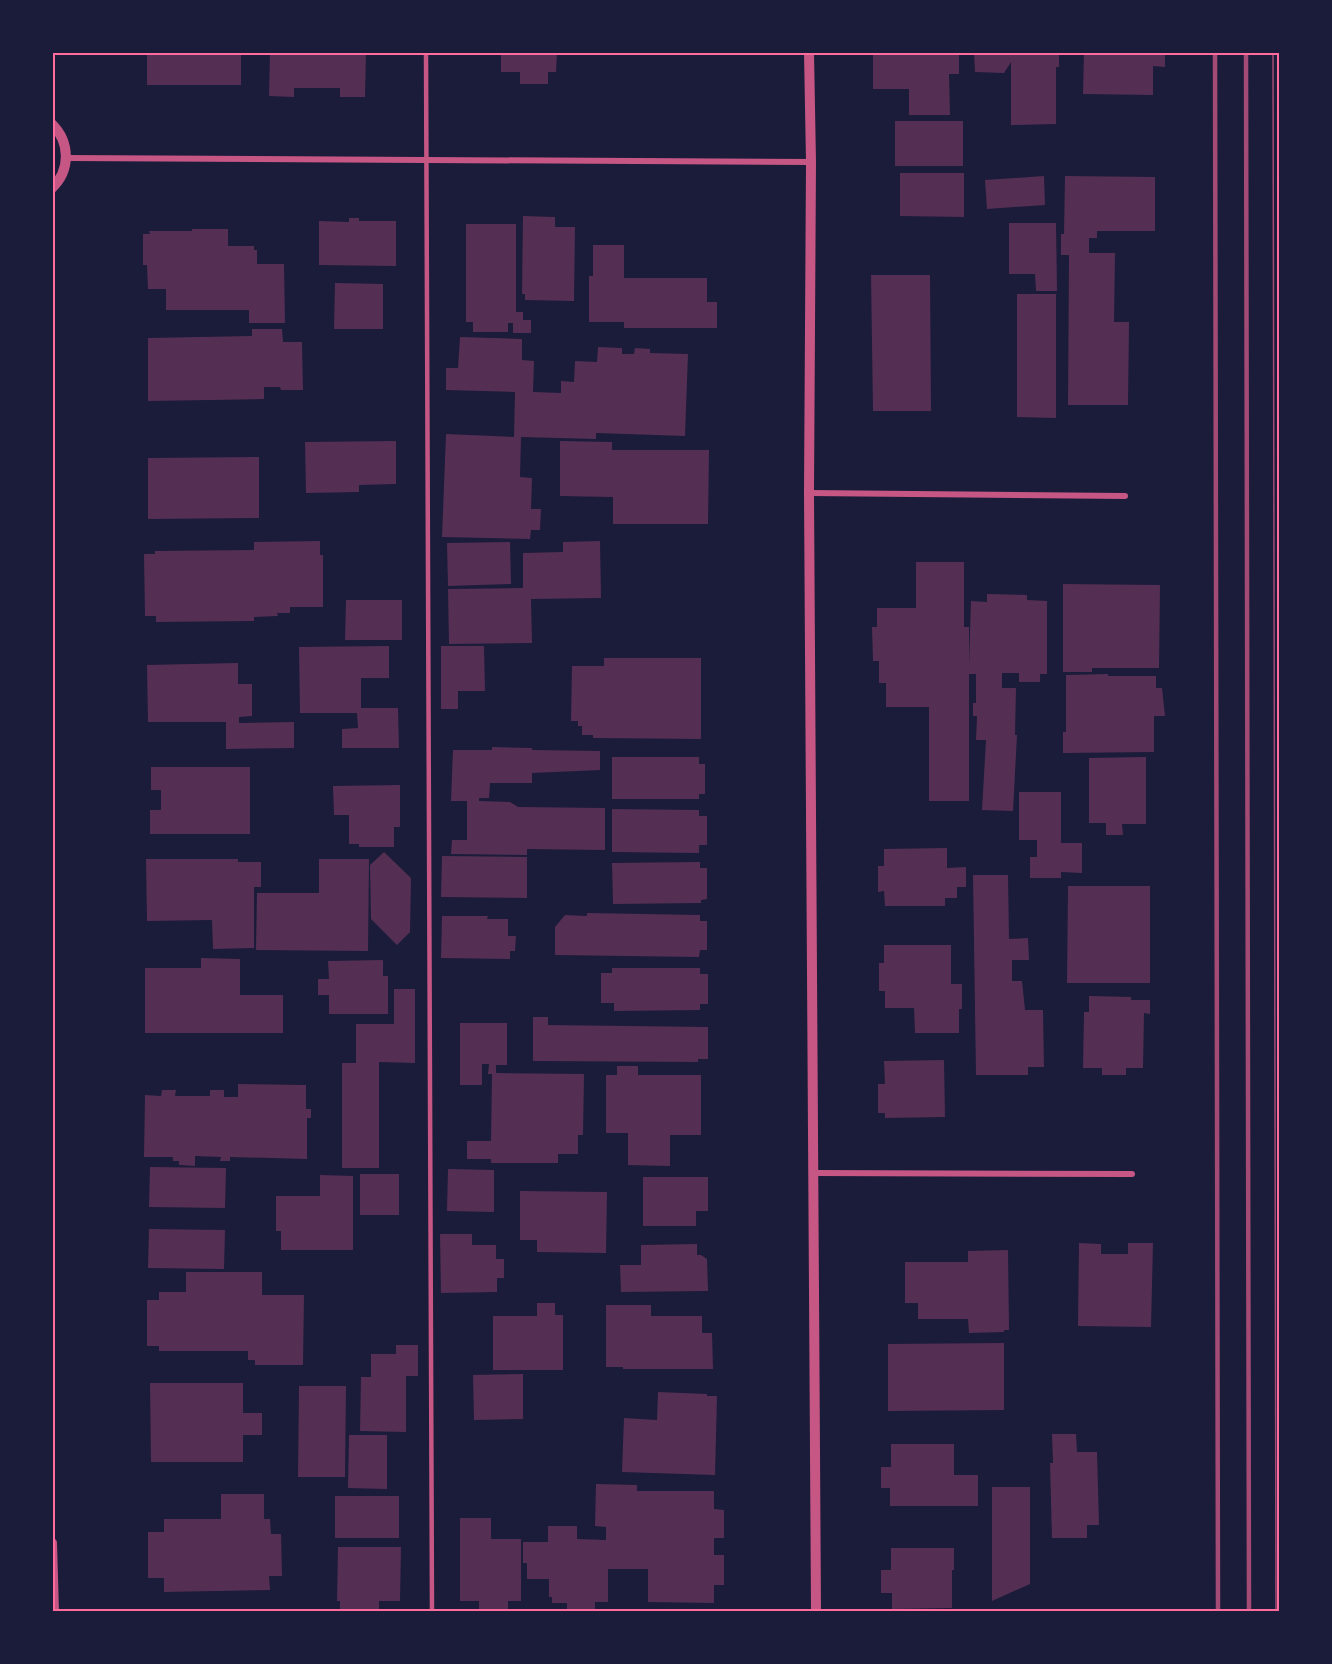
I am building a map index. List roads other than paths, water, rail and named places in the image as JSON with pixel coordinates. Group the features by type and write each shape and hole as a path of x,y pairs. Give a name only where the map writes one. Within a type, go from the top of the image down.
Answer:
{"street":[{"path":"809,52 811,162 809,493 816,1611"},
{"path":"52,124 65,144 66,158 64,172 52,188"},
{"path":"66,158 811,162"},
{"path":"809,493 1125,496"},
{"path":"813,1173 1132,1174"},
{"path":"52,1543 54,1611"}],"lane":[{"path":"426,52 432,1611"}],"tram line":[{"path":"1273,52 1276,1612"}],"railway":[{"path":"1215,52 1218,1612"},
{"path":"1246,52 1249,1612"}]}
